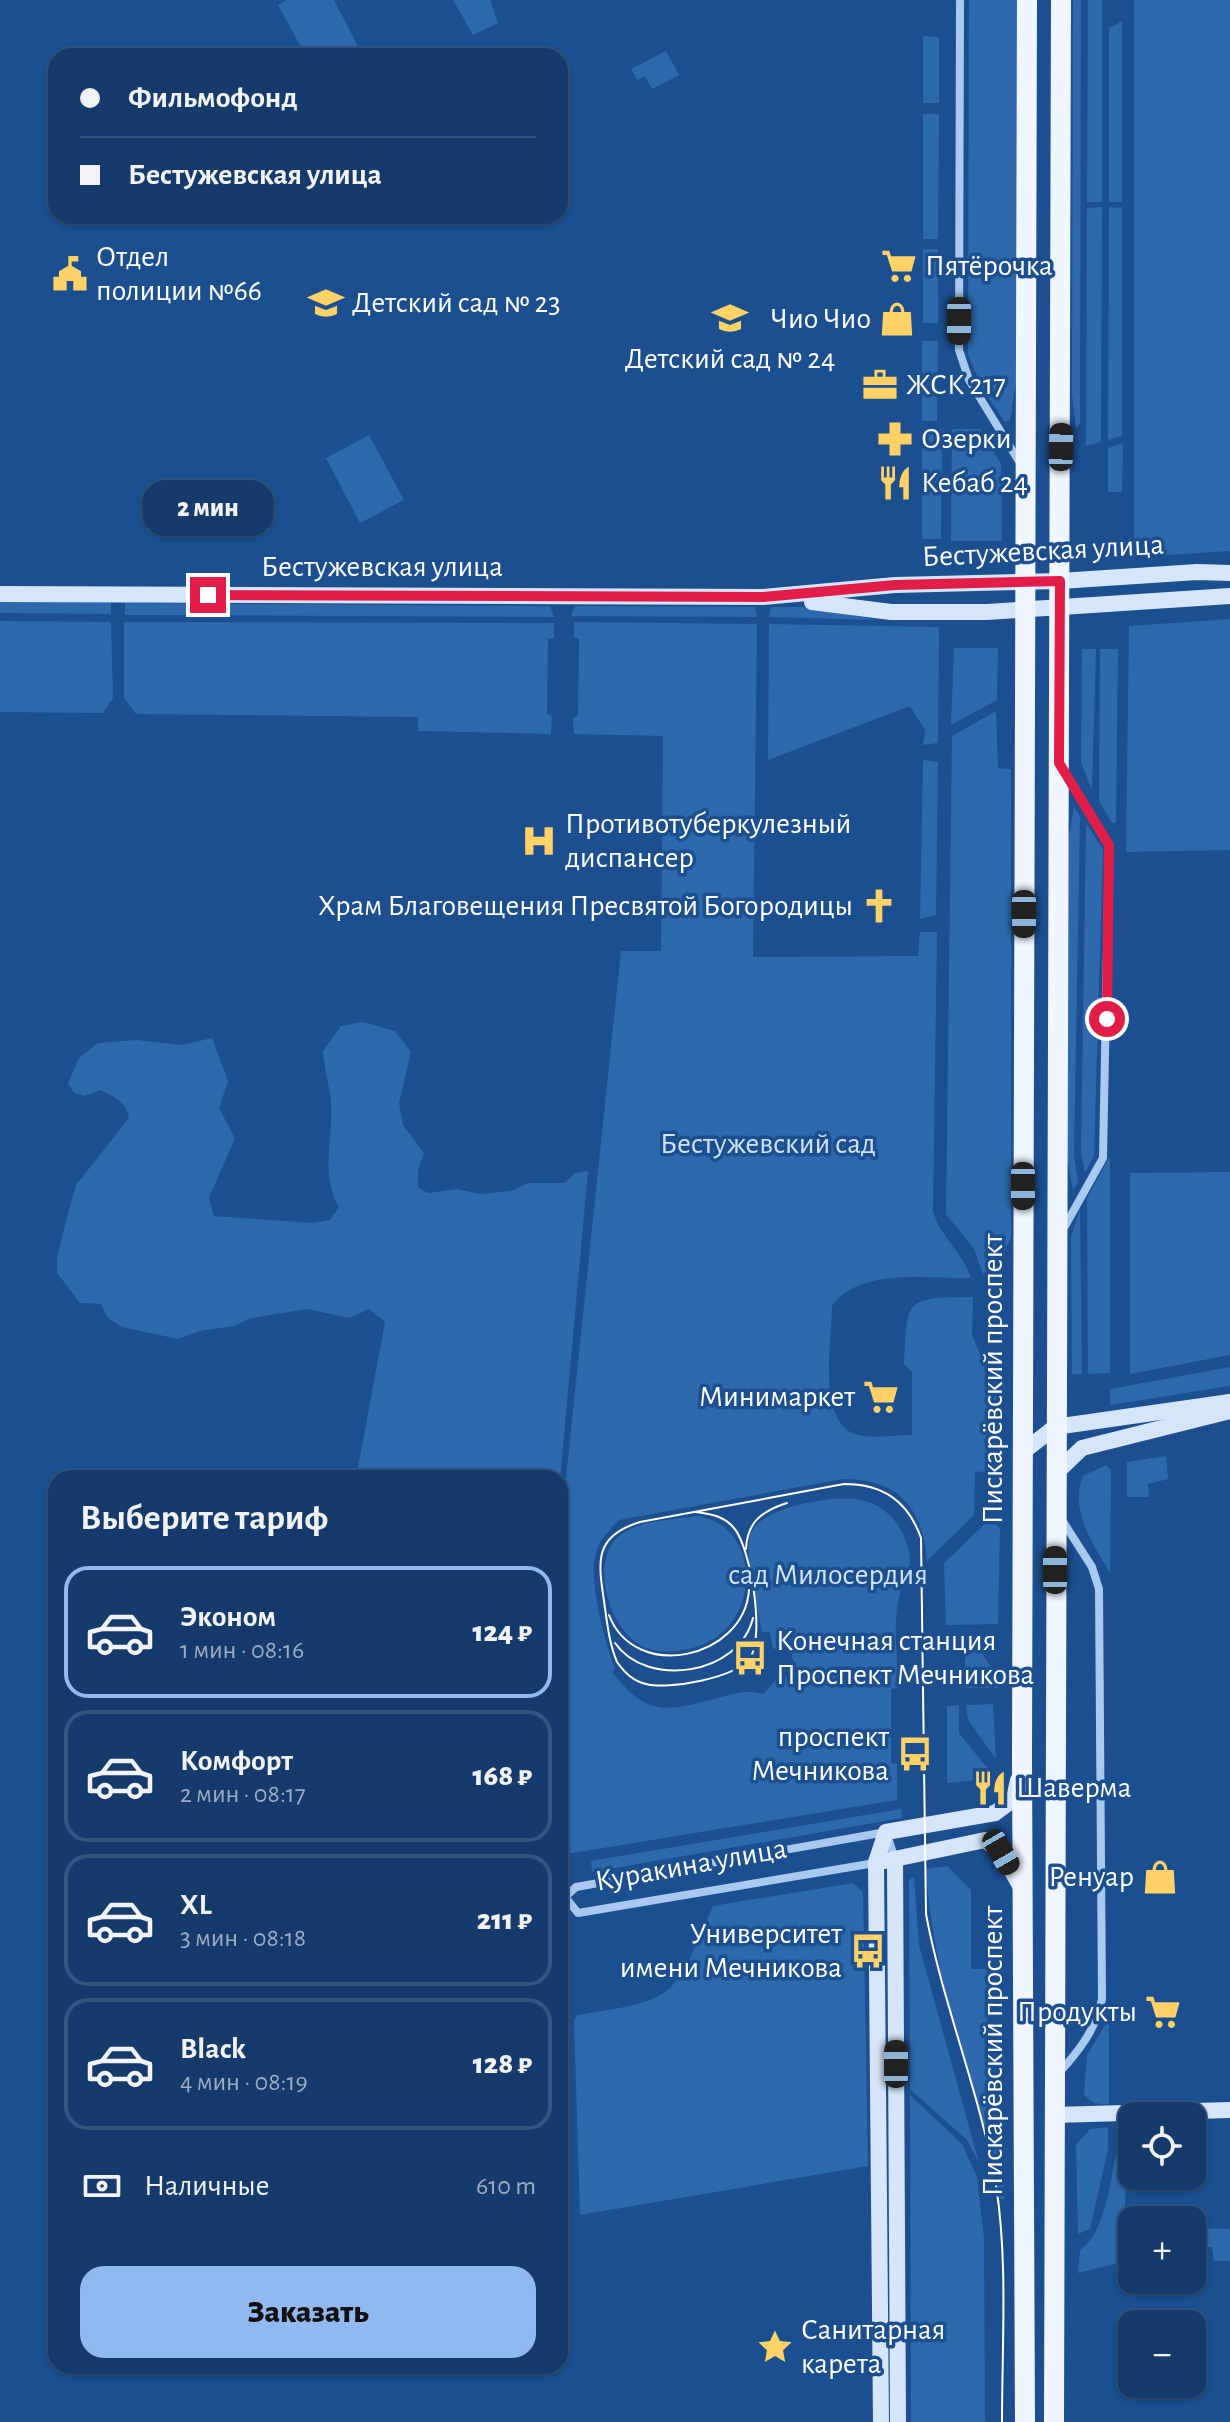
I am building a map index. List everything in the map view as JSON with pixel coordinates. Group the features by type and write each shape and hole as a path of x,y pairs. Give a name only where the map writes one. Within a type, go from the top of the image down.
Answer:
{"main road":[{"name":"Пискарёвский проспект","path":"1025,2422 1022,1758 1027,0"},
{"name":"Пискарёвский проспект","path":"1054,2422 1061,0"}],"street":[{"path":"960,0 959,350 969,380 1024,470"},
{"name":"Бестужевская улица","path":"0,594 763,597 895,585 1230,573"},
{"name":"Бестужевская улица","path":"763,597 891,612 1024,610 1230,596"},
{"path":"1056,1245 1072,1209 1103,1158 1109,845 1059,763"},
{"path":"1023,1452 1055,1427 1230,1402"},
{"path":"1055,1474 1082,1448 1230,1411"},
{"path":"1054,2077 1079,2050 1099,2016 1102,1999 1099,1589 1092,1567 1055,1509"},
{"name":"Куракина улица","path":"568,1894 576,1887 1005,1809 1014,1799 1022,1758"},
{"path":"886,1832 895,1859 898,2422"},
{"path":"881,2422 876,1862 886,1832"},
{"name":"Куракина улица","path":"568,1901 578,1913 895,1859 985,1840 1001,1852 1023,1890"},
{"path":"1054,2115 1230,2110"}],"green space":[{"path":"287,0 334,0 359,48 302,48 278,5"},
{"path":"453,0 490,0 498,23 473,35"},
{"path":"969,0 1018,0 1017,376 1010,420 1005,422 982,388 968,354"},
{"path":"1073,0 1081,0 1080,423 1076,429 1072,394"},
{"path":"1088,0 1102,0 1102,202 1087,202"},
{"path":"1134,0 1230,0 1230,551 1134,557"},
{"path":"1122,21 1122,202 1109,202 1109,28"},
{"path":"923,36 939,37 939,103 923,103"},
{"path":"666,51 679,75 652,89 645,76 637,80 631,69"},
{"path":"923,114 939,114 938,239 923,239"},
{"path":"1102,207 1101,442 1086,446 1087,208"},
{"path":"1109,207 1122,208 1122,436 1108,440"},
{"path":"923,249 938,249 938,323 923,323"},
{"path":"922,341 938,341 937,421 922,421"},
{"path":"922,429 942,429 941,539 922,539"},
{"path":"952,429 980,429 1001,464 1002,541 951,541"},
{"path":"369,435 404,500 360,523 326,458"},
{"path":"1123,443 1122,492 1108,492 1108,448"},
{"path":"111,601 111,614 0,613 0,602"},
{"path":"125,603 550,606 554,617 125,615"},
{"path":"575,606 755,607 757,617 571,616"},
{"path":"771,607 812,607 877,620 769,617"},
{"path":"1230,619 1230,850 1126,852 1129,626"},
{"path":"0,621 111,622 113,698 103,713 0,712"},
{"path":"124,622 554,623 554,638 548,639 547,714 552,716 551,734 418,731 418,717 136,714 124,698"},
{"name":"Бестужевский сад","path":"574,622 757,624 753,957 918,956 920,932 937,932 933,1211 971,1278 877,1280 859,1285 844,1294 832,1306 829,1358 831,1396 835,1413 843,1426 855,1434 876,1437 912,1435 912,1372 904,1364 909,1314 922,1301 951,1297 973,1297 972,1335 997,1393 996,1471 975,1472 974,1515 927,1561 920,1525 904,1500 879,1484 843,1479 619,1520 607,1532 596,1551 594,1582 603,1629 615,1668 612,1672 637,1698 649,1704 673,1708 742,1692 763,1694 777,1679 796,1674 790,1646 773,1649 770,1632 762,1632 749,1556 750,1535 756,1525 782,1510 834,1499 861,1500 888,1514 902,1532 910,1559 897,1612 898,1688 891,1689 891,1763 897,1764 897,1800 568,1854 567,1470 621,951 661,951 663,736 574,734 573,718 578,715 579,639 574,637"},
{"path":"769,624 939,627 938,743 923,745 925,730 910,706 768,760"},
{"path":"954,648 998,648 997,700 951,725"},
{"path":"1082,649 1096,649 1092,791 1081,762"},
{"path":"1100,649 1118,649 1116,822 1112,823 1099,801"},
{"path":"996,711 998,768 1011,769 1011,1237 1000,1262 983,1274 974,1249 946,1214 952,736"},
{"path":"923,760 938,762 936,915 920,919"},
{"path":"1074,807 1080,816 1074,1155 1078,1182 1073,1190 1066,1152 1068,842"},
{"path":"1086,824 1103,849 1094,1156 1085,1173 1081,1154"},
{"path":"363,1022 395,1031 411,1052 399,1103 403,1125 424,1153 418,1170 418,1187 428,1193 457,1189 480,1194 511,1191 528,1183 564,1183 575,1173 588,1171 561,1470 357,1470 385,1322 369,1309 350,1318 307,1309 251,1318 234,1326 200,1331 178,1339 122,1327 108,1318 101,1304 80,1303 57,1273 57,1258 76,1185 129,1118 122,1104 100,1090 85,1096 74,1093 68,1083 79,1058 98,1043 137,1040 182,1045 212,1038 228,1081 219,1108 235,1138 209,1198 214,1216 312,1223 330,1220 339,1207 330,1180 331,1109 323,1051 341,1026"},
{"path":"1110,1156 1110,1373 1088,1374 1087,1198"},
{"path":"1230,1172 1230,1355 1130,1374 1130,1173"},
{"path":"1080,1209 1082,1374 1072,1374 1071,1237"},
{"path":"1230,1367 1230,1386 1110,1405 1110,1389"},
{"path":"1166,1456 1168,1479 1148,1484 1149,1497 1127,1497 1127,1462"},
{"path":"1106,1465 1111,1470 1110,1573 1085,1526 1079,1501 1083,1476"},
{"name":"сад Милосердия","path":"697,1516 719,1524 735,1538 744,1558 746,1580 742,1603 731,1623 713,1639 678,1651 646,1648 623,1630 614,1615 605,1582 608,1551 616,1539 633,1528"},
{"path":"989,1520 1000,1528 998,1624 946,1625 944,1563"},
{"path":"966,1634 970,1634 1002,1685 998,1688 964,1688"},
{"path":"993,1704 996,1759 968,1720 966,1705"},
{"path":"959,1705 959,1733 988,1769 985,1779 947,1783 947,1706"},
{"path":"901,1809 902,1818 592,1872 591,1861"},
{"path":"947,1866 971,1890 971,1969 987,1969 987,2043 1004,2166 1004,2199 1000,2199 995,2167 953,2020 936,1945 926,1869"},
{"path":"914,1877 919,1945 979,2163 967,2140 910,2089 909,1880"},
{"path":"853,1883 863,1892 868,2166 580,2215 574,2020 578,2015 636,2004 655,1998 668,1989 689,1960 713,1906"},
{"path":"1109,2019 1109,2105 1094,2103 1084,2095 1087,2055"},
{"path":"910,2095 962,2144 977,2177 984,2238 985,2422 911,2422"},
{"path":"1108,2127 1108,2149 1090,2229 1078,2234 1076,2145 1090,2129"},
{"path":"1118,2144 1118,2190 1126,2190 1125,2206 1118,2206 1118,2263 1078,2273 1080,2250 1097,2229 1112,2178"},
{"path":"1206,2228 1230,2229 1230,2261 1214,2261 1212,2247 1206,2247"}],"tram line":[{"path":"696,1512 726,1521 740,1538 754,1593 754,1647 750,1658 742,1665 717,1677 685,1684 641,1683 617,1662 602,1587 602,1552 614,1535 625,1528 640,1522 844,1484 871,1487 892,1497 909,1514 921,1538 926,1914 981,2117 996,2185 1003,2273 1002,2422"},
{"path":"746,1549 749,1532 758,1519 787,1503"},
{"path":"609,1615 622,1636 641,1649 663,1655 687,1654 709,1646 729,1633 743,1614 749,1590"},
{"path":"615,1643 630,1657 648,1667 691,1669 712,1663 730,1652 744,1637 753,1618"}],"place":[{"name":"Пятёрочка","path":"899,266"},
{"name":"Отдел полиции №66","path":"70,274"},
{"name":"Детский сад № 23","path":"326,303"},
{"name":"Детский сад № 24","path":"730,318"},
{"name":"Чио Чио","path":"897,319"},
{"name":"ЖСК 217","path":"880,385"},
{"name":"Озерки","path":"895,439"},
{"name":"Кебаб 24","path":"895,483"},
{"name":"Противотуберкулезный диспансер","path":"539,841"},
{"name":"Храм Благовещения Пресвятой Богородицы","path":"879,906"},
{"name":"Минимаркет","path":"881,1397"},
{"name":"Конечная станция Проспект Мечникова","path":"750,1658"},
{"name":"проспект Мечникова","path":"915,1754"},
{"name":"Шаверма","path":"990,1788"},
{"name":"Ренуар","path":"1160,1877"},
{"name":"Университет имени Мечникова","path":"868,1951"},
{"name":"Продукты","path":"1163,2012"},
{"name":"Санитарная карета","path":"775,2347"}],"route":[{"path":"208,595 763,597 776,593 825,594 895,585 1060,581 1059,763 1109,845 1107,1019"}]}
